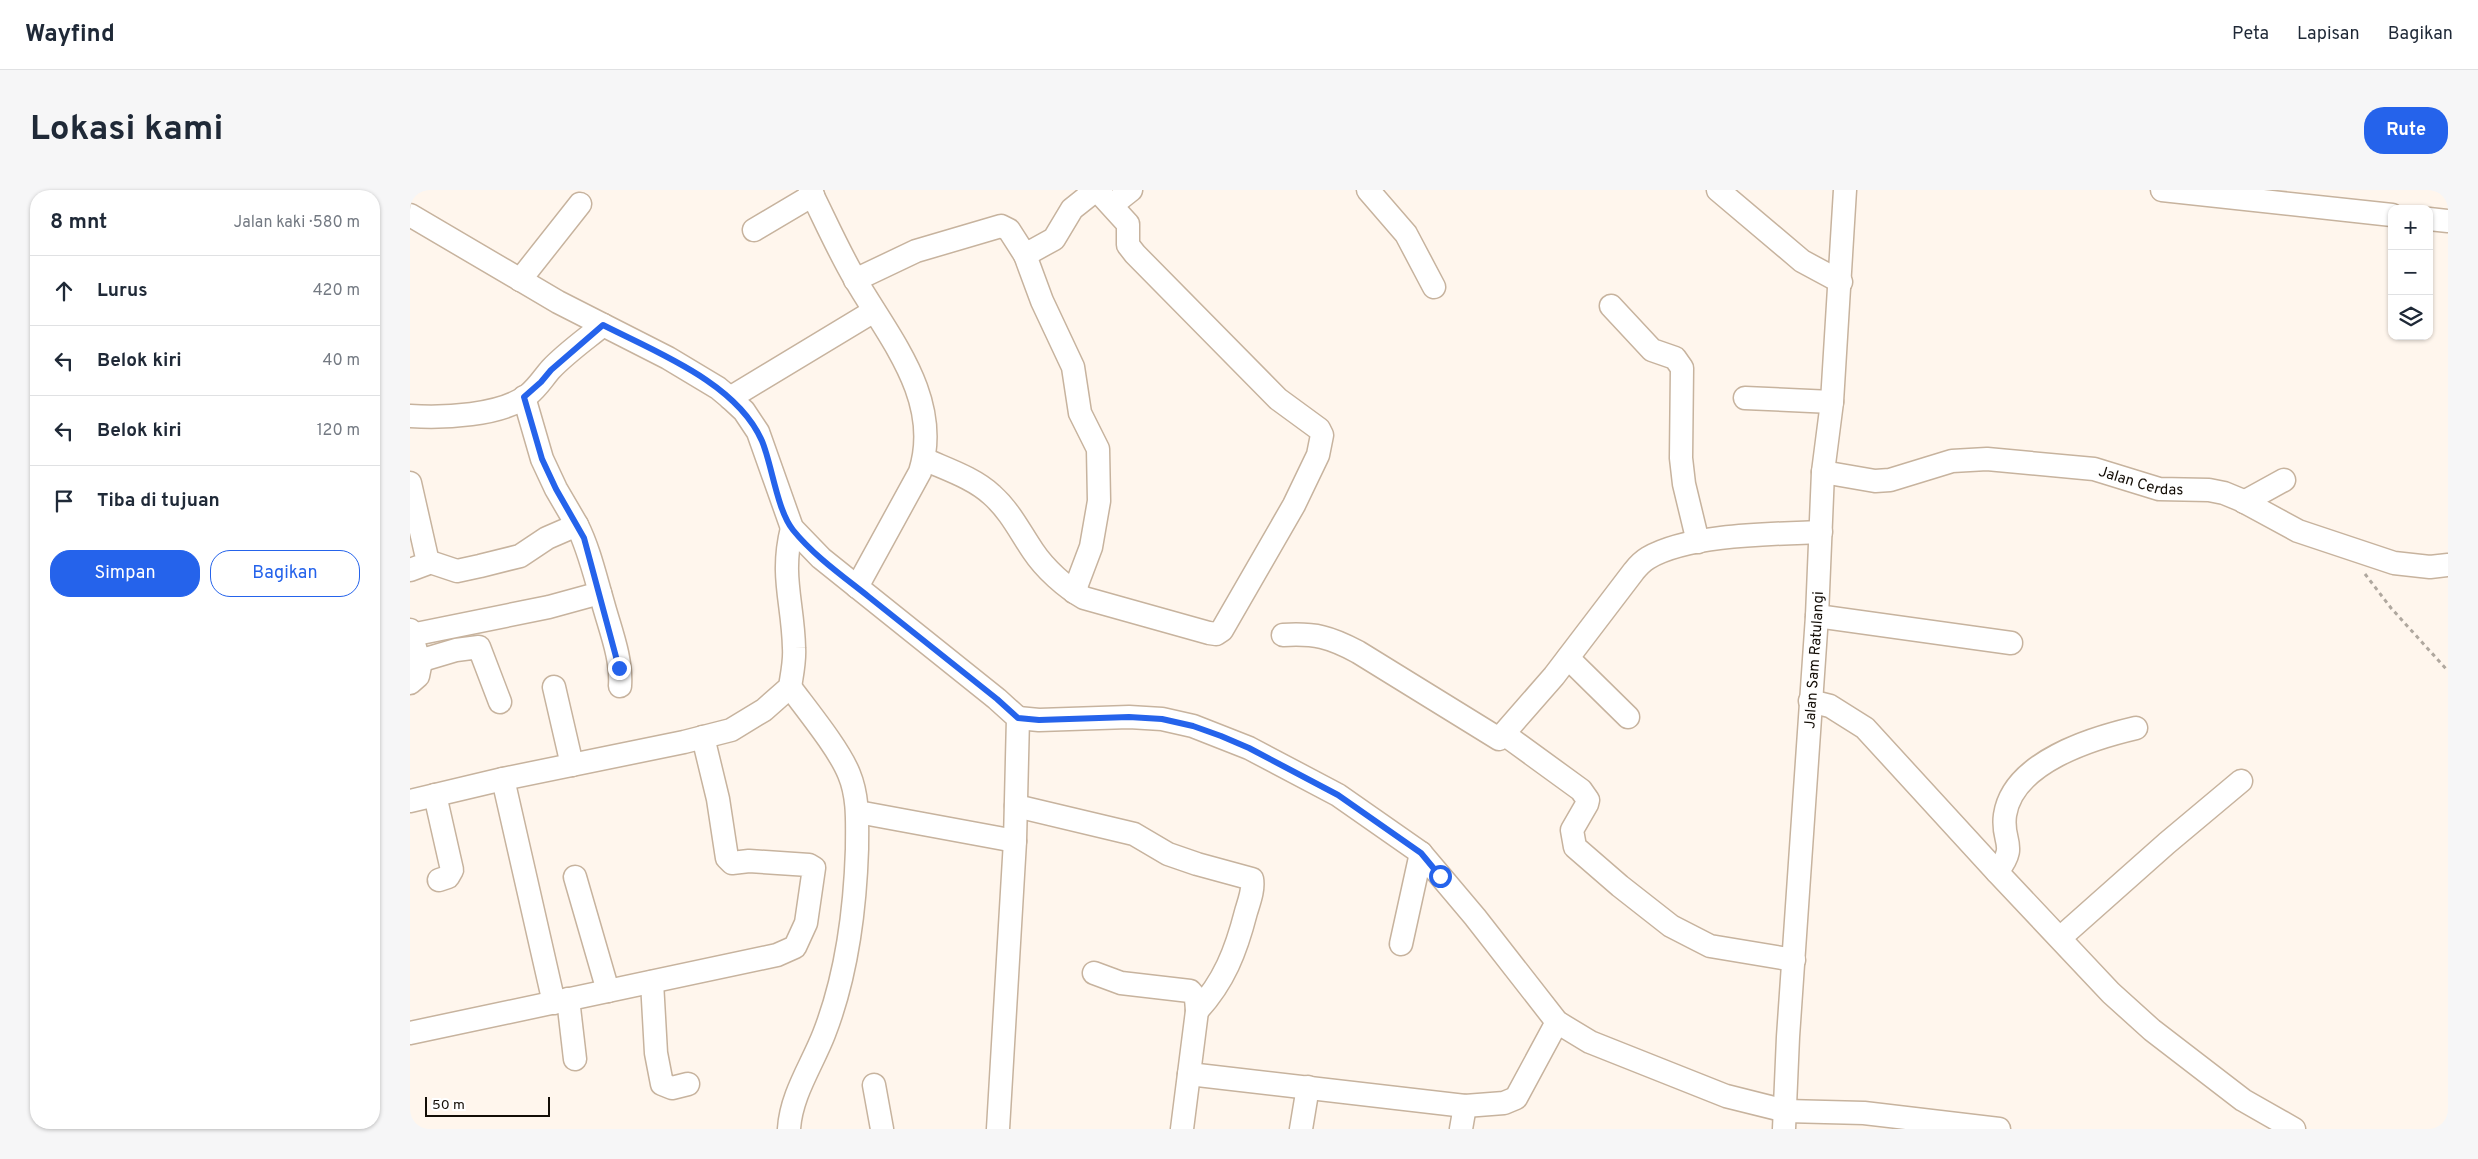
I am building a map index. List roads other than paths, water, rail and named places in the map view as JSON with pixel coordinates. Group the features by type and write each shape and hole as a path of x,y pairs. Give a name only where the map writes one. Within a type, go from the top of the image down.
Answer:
{"street":[{"path":"1025,255 1054,239 1072,209 1102,195 1131,190"},
{"path":"1368,190 1406,234 1434,287"},
{"path":"1718,190 1802,261 1841,282"},
{"name":"Jalan Sam Ratulangi","path":"1785,1120 1810,701 1817,616 1823,472 1832,402 1841,282 1845,190"},
{"path":"2162,190 2388,215"},
{"path":"754,230 811,193 855,280 896,346 917,387 924,415 926,436 924,459 920,472 857,587"},
{"path":"924,459 956,473 991,494 1013,518 1034,553 1074,592 1096,602 1208,633 1219,633 1294,505 1312,468 1323,439 1320,431 1278,398 1130,249 1128,224 1102,195"},
{"path":"520,280 580,204"},
{"path":"410,215 520,280 668,358 718,388 744,411 758,432 792,528 821,558 997,699 1018,718 1039,720 1129,717 1162,719 1193,726 1249,748 1338,795 1421,853 1487,930 1557,1022 1590,1042 1785,1120 1864,1113 1999,1129"},
{"path":"2433,219 2448,221"},
{"path":"855,280 916,251 1001,226 1009,230 1025,255 1042,301 1073,367 1080,414 1098,449 1099,501 1090,547 1074,592"},
{"path":"1611,306 1652,350 1675,358 1682,368 1681,458 1684,484 1698,542"},
{"path":"730,398 874,311"},
{"path":"410,416 462,416 502,406 524,397 551,370 603,325"},
{"path":"524,397 542,459 587,547 619,668 620,686"},
{"path":"1745,398 1832,402"},
{"name":"Jalan Cerdas","path":"1823,472 1875,481 1890,480 1952,461 1986,459 2094,469 2159,489 2209,490 2244,502 2298,531 2348,550 2394,563 2430,567 2448,565"},
{"path":"2244,502 2284,480"},
{"path":"410,483 418,566 457,571 520,556 547,538 577,525"},
{"path":"789,1129 790,1114 795,1098 824,1034 844,973 856,886 858,812 849,774 790,687 794,648 785,569 786,552 792,528"},
{"path":"1283,635 1310,634 1335,640 1358,652 1499,739 1561,667 1634,570 1648,558 1672,548 1698,542 1776,534 1821,532"},
{"path":"421,661 417,658 410,632 549,607 600,593"},
{"path":"1817,616 2011,643"},
{"path":"421,661 456,650 478,646 482,649 500,702"},
{"path":"410,684 418,676 421,661"},
{"path":"1561,667 1628,717"},
{"path":"554,687 572,765"},
{"path":"410,801 731,730 764,710 790,687"},
{"path":"1810,701 1830,706 1865,728 1997,872 2111,992 2152,1030 2243,1100 2294,1129"},
{"path":"998,1129 1015,841 1018,718"},
{"path":"1997,872 2008,854 2005,814 2017,787 2038,768 2065,750 2103,736 2136,728"},
{"path":"1504,734 1582,790 1587,798 1587,804 1572,830 1573,843 1581,854 1671,926 1698,942 1748,953 1794,960"},
{"path":"410,1033 790,951 802,934 809,907 813,866 749,861 732,863 727,858 718,799 702,737"},
{"path":"503,779 576,1059"},
{"path":"2060,938 2242,782"},
{"path":"435,796 452,870 450,876 439,880"},
{"path":"1016,806 1134,834 1168,854 1252,879 1249,899 1233,956 1213,993 1197,1010"},
{"path":"858,812 1015,841"},
{"path":"1401,944 1421,853"},
{"path":"575,877 608,991"},
{"path":"1094,973 1121,983 1190,991 1195,996 1197,1010 1182,1129"},
{"path":"652,982 656,1053 662,1084 672,1088 688,1084"},
{"path":"1189,1074 1465,1106 1504,1103 1516,1098 1557,1022"},
{"path":"874,1085 882,1129"},
{"path":"1301,1129 1308,1088"},
{"path":"1461,1129 1465,1106"}]}
